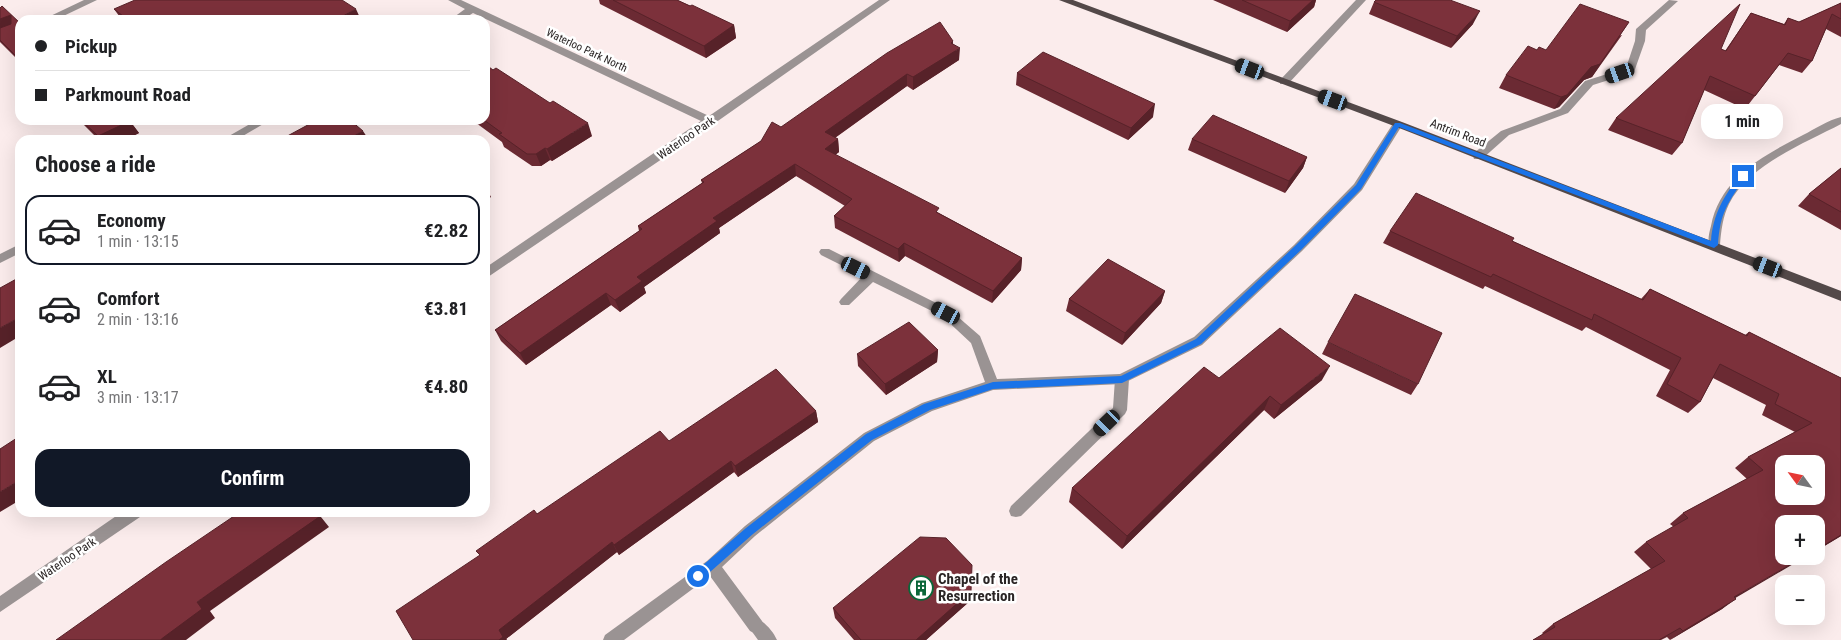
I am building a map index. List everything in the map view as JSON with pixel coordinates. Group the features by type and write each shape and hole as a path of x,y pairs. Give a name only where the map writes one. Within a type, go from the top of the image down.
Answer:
{"main road":[{"name":"Antrim Road","path":"1064,0 1398,124 1714,245 1841,296"}],"street":[{"path":"58,15 92,0"},
{"name":"Waterloo Park North","path":"453,0 482,15"},
{"name":"Waterloo Park","path":"490,271 885,0"},
{"path":"1284,82 1361,0"},
{"path":"1478,156 1505,133 1564,111 1589,83 1630,70 1640,41 1641,29 1673,1"},
{"path":"462,15 471,10"},
{"name":"Waterloo Park North","path":"490,19 711,121"},
{"path":"1714,245 1716,224 1725,200 1743,176 1766,160 1841,120"},
{"path":"611,640 712,566 750,531 869,437 927,407 993,385 1122,379 1198,341 1298,248 1358,187 1398,124"},
{"path":"237,135 256,125"},
{"path":"0,259 15,251"},
{"path":"826,252 946,313 976,340 993,385"},
{"path":"845,302 872,275"},
{"path":"1016,511 1120,410 1122,379"},
{"name":"Waterloo Park","path":"0,605 128,517"},
{"path":"712,566 756,626 769,640"}],"building":[{"path":"135,0 342,0 356,9 345,15 122,15 114,9"},
{"path":"613,0 677,0 734,25 704,46"},
{"path":"1242,0 1313,0 1290,21"},
{"path":"1376,0 1450,0 1480,11 1457,36 1374,2"},
{"path":"1841,3 1841,19 1832,14 1812,61 1788,53 1755,96 1710,76 1682,143 1616,118 1740,4 1721,49 1726,51 1751,13 1785,25 1788,18 1799,22"},
{"path":"1580,4 1629,22 1600,64 1591,67 1567,95 1561,97 1506,75 1528,46 1537,50 1539,47 1546,50"},
{"path":"2,6 15,18 15,55 0,40 0,28 11,24 11,15 0,19 0,8"},
{"path":"940,22 953,41 951,43 960,48 913,77 907,74 825,132 838,139 825,149 939,208 936,212 1022,258 993,291 904,243 898,249 834,216 852,199 795,164 713,218 717,221 637,277 642,281 615,300 606,293 520,353 495,330 642,229 638,226 704,182 701,180 761,141 772,122 781,127 887,53"},
{"path":"1043,52 1155,104 1131,128 1017,73"},
{"path":"490,68 493,70 496,68 550,103 553,101 588,123 536,154 527,154 499,134 502,133 490,124"},
{"path":"1213,115 1307,157 1289,181 1192,139"},
{"path":"86,125 121,125 100,135 97,135"},
{"path":"308,125 356,125 363,131 355,135 289,135"},
{"path":"1841,168 1841,212 1809,194"},
{"path":"1416,193 1514,238 1512,241 1643,300 1650,289 1747,336 1749,332 1841,378 1841,535 1825,545 1825,515 1775,515 1775,565 1789,565 1734,597 1736,599 1683,631 1680,628 1659,640 1533,640 1555,627 1553,624 1665,561 1646,542 1688,518 1683,513 1763,470 1748,457 1812,423 1775,404 1779,394 1720,364 1700,402 1667,384 1681,358 1594,314 1592,320 1493,274 1491,277 1390,231"},
{"path":"1108,259 1165,291 1125,333 1069,299"},
{"path":"15,280 15,320 0,328 0,288"},
{"path":"1355,294 1442,333 1418,384 1328,342"},
{"path":"909,322 938,350 885,384 857,354"},
{"path":"1280,328 1330,366 1281,405 1270,396 1127,536 1072,488 1204,367 1219,378"},
{"path":"776,369 816,411 735,466 731,461 614,545 612,542 499,630 503,637 499,640 413,640 396,611 480,555 476,551 534,510 537,514 660,431 669,441"},
{"path":"15,439 15,483 0,492 0,449"},
{"path":"233,517 319,517 197,602 202,609 160,640 56,640"},
{"name":"Chapel of the Resurrection","path":"920,537 946,538 972,565 971,591 916,640 861,640 833,608"}],"place":[{"name":"Chapel of the Resurrection","path":"921,588"}],"route":[{"path":"698,576 712,566 750,531 869,437 927,407 993,385 1122,379 1198,341 1298,248 1339,204 1358,187 1398,124 1714,245 1716,224 1725,200 1743,176"}]}
